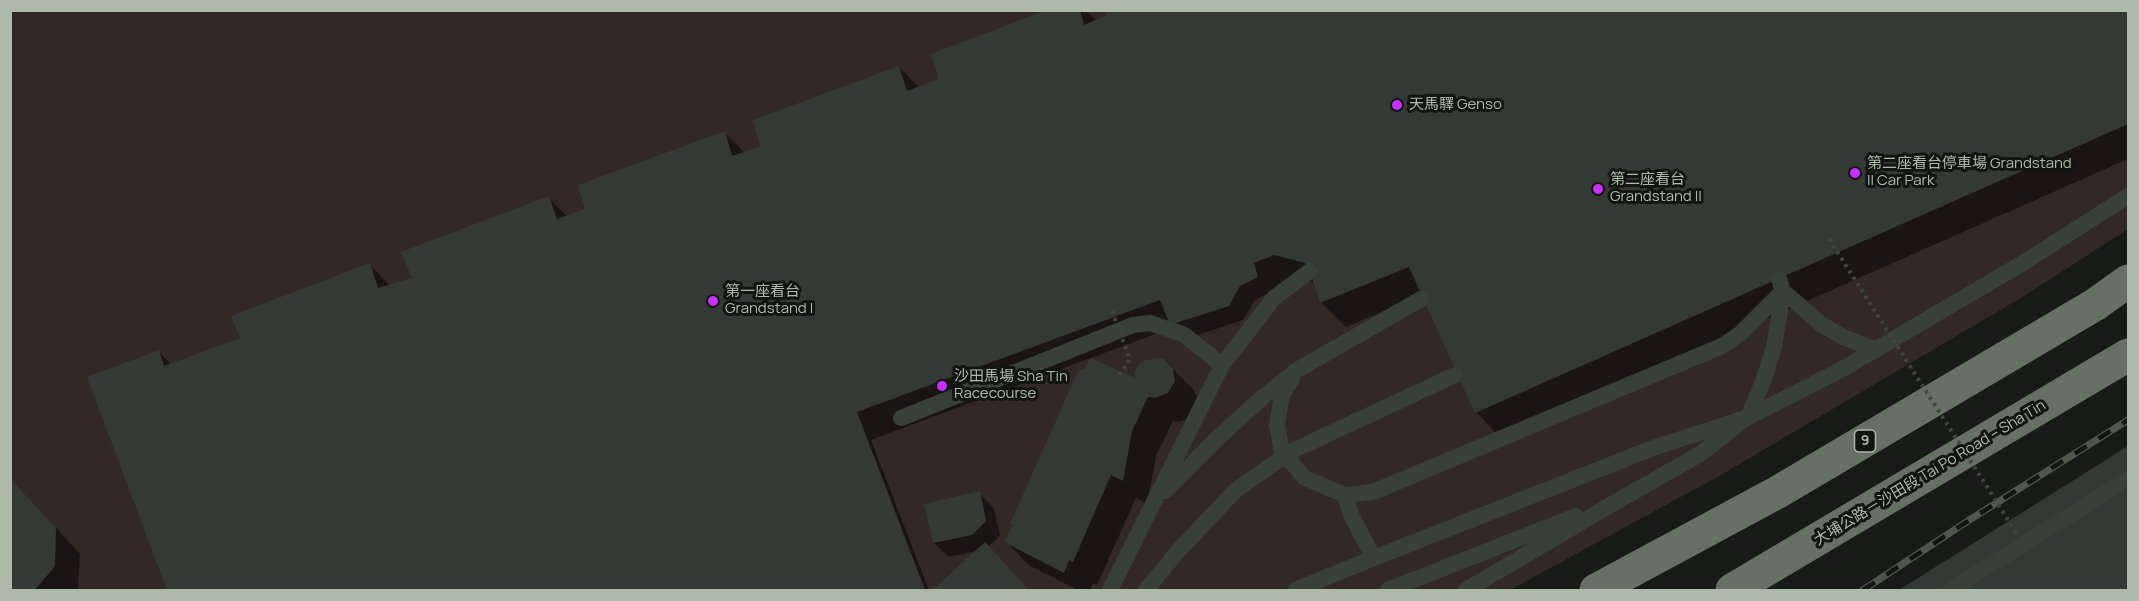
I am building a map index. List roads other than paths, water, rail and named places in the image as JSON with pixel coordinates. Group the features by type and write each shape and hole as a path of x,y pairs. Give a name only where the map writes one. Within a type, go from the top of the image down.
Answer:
{"highway":[{"name":"9","path":"1596,591 1778,492 2096,304 2128,281"},
{"name":"大埔公路－沙田段 Tai Po Road – Sha Tin","path":"1732,591 2128,355"}],"lane":[{"path":"1295,591 1653,448 1748,417 1876,350 2023,263 2128,196"},
{"path":"1110,591 1221,365 1274,298 1310,271"},
{"path":"1781,285 1821,324 1843,337 1876,350"},
{"path":"1466,591 1700,454 1748,417 1774,347 1781,285"},
{"path":"1297,370 1282,394 1277,425 1282,452 1305,478 1345,495 1373,492 1722,346 1741,333 1781,285"},
{"path":"1155,500 1221,435 1297,370 1421,299"},
{"path":"901,418 1133,325 1150,323 1183,334 1221,365"},
{"path":"1146,591 1179,550 1236,490 1292,452 1455,375"},
{"path":"1950,591 2128,479"},
{"path":"1345,495 1352,517 1374,558"},
{"path":"1388,591 1619,500"}],"railway":[{"path":"1863,590 2128,420"}],"place":[{"name":"天馬驛 Genso","path":"1397,105"},
{"name":"第二座看台停車場 Grandstand II Car Park","path":"1855,173"},
{"name":"第二座看台 Grandstand II","path":"1598,189"},
{"name":"第一座看台 Grandstand I","path":"713,301"},
{"name":"沙田馬場 Sha Tin Racecourse","path":"942,386"}]}
